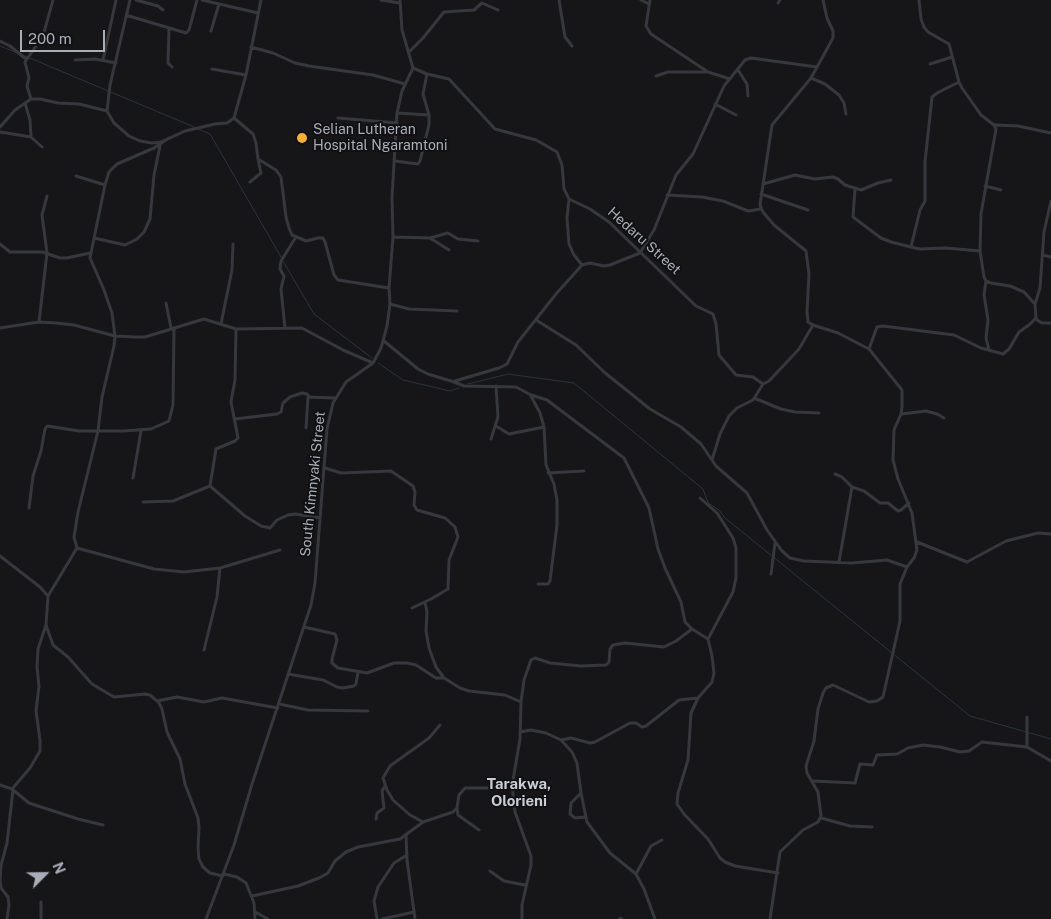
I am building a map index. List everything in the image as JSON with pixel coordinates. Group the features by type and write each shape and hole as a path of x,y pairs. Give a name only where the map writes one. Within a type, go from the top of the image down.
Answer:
{"street":[{"path":"31,99 27,86 29,78 25,66 26,59 43,36 53,0"},
{"path":"104,60 116,0"},
{"path":"130,0 109,93 107,111 114,123 135,139 152,143 161,142 185,131 227,123 234,118 246,75 261,0"},
{"path":"136,0 158,6 163,10"},
{"path":"126,17 129,16 184,34 188,32 197,0"},
{"path":"202,0 258,13"},
{"path":"381,0 400,2 402,30 410,52 413,68 427,74 449,79 495,129 536,140 557,152 562,165 564,190 569,199 567,218 569,244 574,255 582,265"},
{"path":"559,0 565,37 572,46"},
{"path":"641,0 650,2 646,26 648,31 658,40 708,72"},
{"path":"770,919 780,852 803,830 818,822 820,818 820,800 813,781 807,773 806,766 816,733 818,709 823,692 826,688 835,685 869,702 877,702 882,697 899,628 899,591 907,567 916,553 917,542 909,503 892,460 893,436 901,414 903,401 902,390 869,349 838,333 808,322 809,286 806,251 774,225 760,209 772,125 811,78 833,38 833,32 827,18 823,0"},
{"path":"919,0 924,28 949,44 958,82 981,115 994,125 1018,126 1051,134"},
{"path":"410,52 444,12 474,10 482,3 498,10"},
{"path":"211,31 218,4"},
{"path":"169,29 168,63 172,66"},
{"path":"0,41 10,46 26,59"},
{"path":"251,47 273,53 295,63 373,75 405,84"},
{"path":"930,64 952,57"},
{"path":"454,382 507,364 518,342 582,265 590,263 610,265 640,252 654,230 676,175 693,154 724,86 745,60 750,58 817,67"},
{"path":"75,60 104,60 116,64"},
{"name":"South Kimnyaki Street","path":"206,919 223,875 312,605 327,429 335,398 346,382 373,363 384,341 390,304 389,288 393,237 392,197 397,113 405,84 413,68"},
{"path":"212,69 246,75"},
{"path":"738,70 747,84 748,96"},
{"path":"656,76 668,72 708,72 730,78"},
{"path":"395,161 419,163 426,141 429,115 422,94 427,74"},
{"path":"811,78 824,84 839,95 844,103 846,114"},
{"path":"911,247 920,210 925,201 926,148 932,97 958,82"},
{"path":"0,127 15,110 31,99 79,104 107,111"},
{"path":"25,103 32,137"},
{"path":"715,104 736,115"},
{"path":"397,113 429,115"},
{"path":"234,118 253,134 256,142 261,173 250,182"},
{"path":"338,118 397,122"},
{"path":"989,350 986,338 988,320 984,295 986,281 982,269 980,250 981,214 996,132 994,125"},
{"path":"0,132 32,137 42,147"},
{"path":"7,919 8,897 1,888 0,882 1,865 7,843 12,789 30,768 40,751 36,711 39,686 38,649 46,625 48,596 77,548 74,537 78,512 98,431 102,397 114,346 115,336 112,313 90,260 90,253 105,185 112,168 123,161 160,145 169,138"},
{"path":"94,238 125,245 137,239 144,232 150,219 154,175 160,145"},
{"path":"258,159 276,170 281,177 287,224 290,232 306,241 323,238 334,275 338,280 389,288"},
{"path":"763,184 795,175 815,179 833,177 855,189 861,190 891,180"},
{"path":"76,176 105,185"},
{"path":"986,186 1001,190"},
{"path":"855,189 853,213 855,219 881,238 924,250 946,248 980,250"},
{"path":"668,194 723,201 748,211 760,209"},
{"path":"761,194 808,210"},
{"path":"39,322 47,253 42,215 47,196"},
{"name":"Hedaru Street","path":"569,199 590,209 609,222 696,306 713,314 717,331 718,351 721,359 738,376 753,377 763,384"},
{"path":"869,349 877,327 883,326 954,335 998,354 1007,352 1017,334 1036,318 1035,304 1040,288 1044,232 1051,201"},
{"path":"393,237 430,238 448,233 458,239 478,241"},
{"path":"285,328 281,289 284,276 280,268 281,262 296,237"},
{"path":"430,238 449,250"},
{"path":"0,244 10,252 47,253 67,258 90,253"},
{"path":"221,324 232,270 233,244"},
{"path":"1043,254 1051,257"},
{"path":"986,281 1020,289 1035,304"},
{"path":"29,508 31,482 46,427 98,431 141,430 159,427 169,422 171,417 174,371 172,328 166,303"},
{"path":"390,304 409,309 457,311"},
{"path":"1036,318 1042,323 1051,323"},
{"path":"0,328 39,322 67,324 115,336 145,337 204,320 236,329 308,329 343,350 373,363"},
{"path":"536,320 576,345 604,372 650,409 686,431 701,444 712,460 747,493 761,522 775,543 786,555 798,560 861,563 887,560 907,567"},
{"path":"712,460 720,434 729,416 737,408 754,398 763,384 769,382 789,361 799,349 812,325"},
{"path":"210,486 216,449 237,440 238,435 231,402 235,380 236,329"},
{"path":"384,341 428,374 464,386 516,388 531,396 542,398 553,404 624,458 649,508 660,555 682,602 685,622 708,639"},
{"path":"491,439 498,416 496,386"},
{"path":"234,419 277,414 280,412 282,403 302,392 310,397 335,398"},
{"path":"531,396 540,413 544,428 548,473 557,492 557,525 550,581 548,584 538,584"},
{"path":"306,428 308,400 310,397"},
{"path":"754,398 781,409 795,412 819,413"},
{"path":"901,414 926,411 944,418"},
{"path":"496,426 509,434 544,428"},
{"path":"133,478 141,430"},
{"path":"325,468 341,473 391,470 413,486 415,492 414,505 417,510 445,518 455,527 458,537 449,560 448,589 412,608"},
{"path":"548,473 584,471"},
{"path":"835,474 842,477 852,488 864,491 880,503 888,503 901,510 909,503"},
{"path":"143,502 173,501 210,486"},
{"path":"210,486 245,516 261,526 270,528 277,520 288,515 296,514 320,518"},
{"path":"839,562 852,488"},
{"path":"700,498 717,513 733,538 736,553 735,586 708,639 712,656 713,678 710,686 698,698 691,713 688,760 678,793 677,804 708,839 720,858 725,862 735,866 778,873"},
{"path":"917,542 967,562 1006,542 1038,533 1051,534"},
{"path":"771,574 775,543"},
{"path":"77,548 146,567 170,571 220,568 280,550"},
{"path":"0,556 40,587 48,596"},
{"path":"204,650 217,597 220,568"},
{"path":"425,602 427,612 426,631 429,648 436,667 444,678"},
{"path":"46,625 53,645 68,657 92,684 114,697 145,694 150,695 157,701 162,709 167,732 180,759 185,784 199,823 199,859 203,867 210,872 242,879 252,896 255,919"},
{"path":"304,627 336,634 332,663 338,668 367,673 394,663 407,663 416,665 436,678 444,678 470,691 505,695 521,702"},
{"path":"522,919 522,905 531,856 515,812 512,786 520,732 521,702 526,674 531,660 533,658 550,663 581,666 606,665 609,662 610,649 613,646 625,643 664,647 692,629"},
{"path":"288,674 323,680 336,687 343,688 356,684 358,672"},
{"path":"157,701 177,697 204,702 222,698 314,710 368,711"},
{"path":"560,740 571,738 590,743 595,742 630,723 636,723 642,727 646,726 678,700 698,698"},
{"path":"1027,717 1027,747"},
{"path":"423,822 410,815 393,800 385,786 384,775 390,766 425,742 440,725"},
{"path":"520,732 540,731 560,740 568,747 577,762 588,825 610,853 636,874 644,889 655,919"},
{"path":"813,781 855,783 860,764 873,764 877,755 897,754 908,748 929,744 960,752 969,751 982,742 1027,747 1051,761"},
{"path":"0,785 12,789 29,803 73,818 103,825"},
{"path":"376,820 379,812 384,808 382,791 385,786"},
{"path":"479,830 458,815 456,808 459,794 465,788 512,786"},
{"path":"581,793 571,803 570,814 575,818 586,817"},
{"path":"252,896 298,886 328,873 338,858 352,849 392,841 406,835 423,822 450,813 456,808"},
{"path":"820,818 850,826 872,827"},
{"path":"406,835 415,919"},
{"path":"636,874 651,846 662,840"},
{"path":"377,919 374,901 378,887 394,863 407,855"},
{"path":"490,871 504,881 525,886"},
{"path":"41,902 41,919"},
{"path":"255,912 268,919"},
{"path":"382,919 414,912"}],"waterway":[{"path":"0,46 17,53"},
{"path":"25,56 194,127"},
{"path":"198,129 210,134 281,257"},
{"path":"283,261 314,314 372,358"},
{"path":"378,363 403,380 450,391 459,388"},
{"path":"468,384 508,374 574,383 703,489 708,503 719,510 725,518 970,716 1051,739"}],"place":[{"name":"Selian Lutheran Hospital Ngaramtoni","path":"302,138"}],"district":[{"name":"Tarakwa, Olorieni","path":"519,792"}]}
